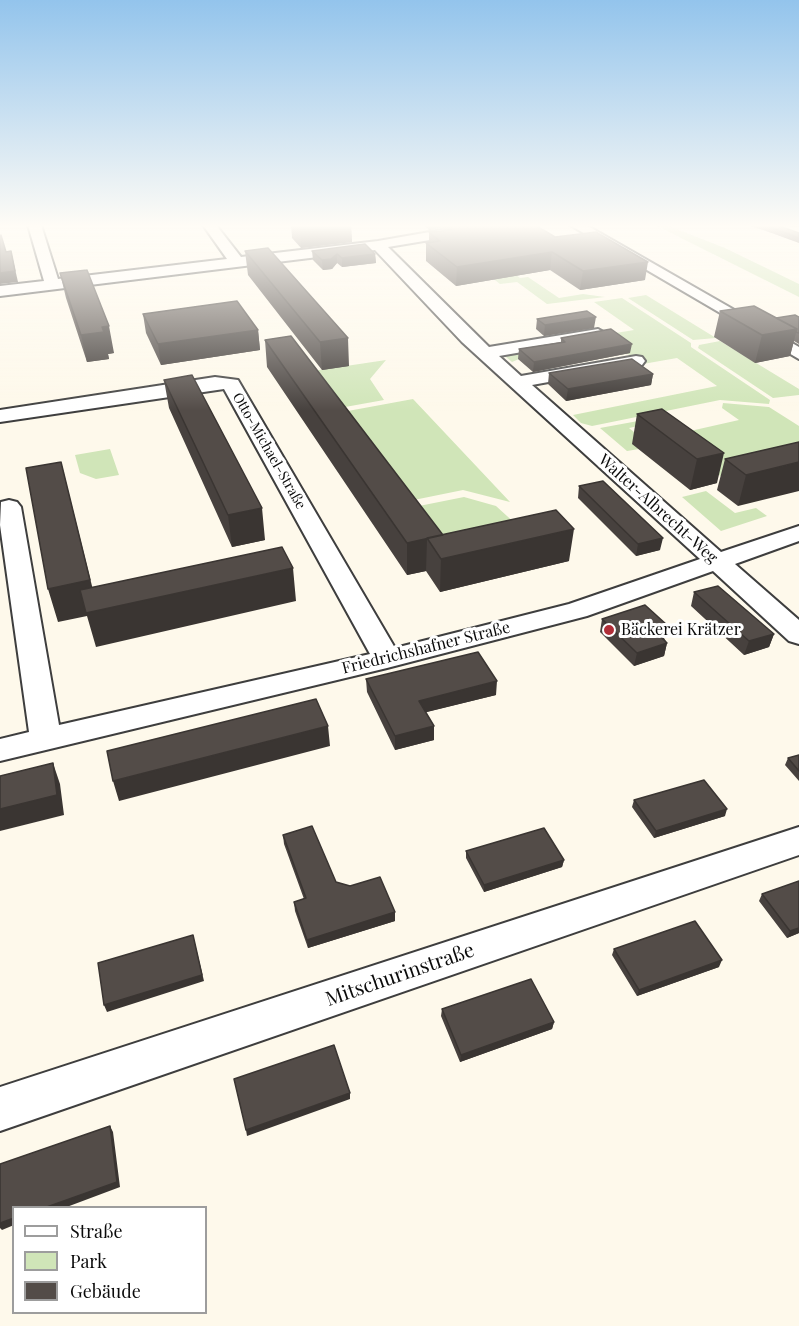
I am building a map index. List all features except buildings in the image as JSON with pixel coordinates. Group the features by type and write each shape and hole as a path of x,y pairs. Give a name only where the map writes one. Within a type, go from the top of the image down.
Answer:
{"street":[{"path":"0,291 31,287"},
{"name":"Walter-Albrecht-Weg","path":"419,287 485,353 799,635"},
{"path":"683,287 799,354"},
{"path":"485,353 607,333"},
{"path":"517,382 636,361"},
{"name":"Otto-Michael-Straße","path":"0,416 215,382 231,384 387,659"},
{"path":"9,507 46,739"},
{"name":"Friedrichshafner Straße","path":"0,750 387,659 578,610 799,533"},
{"name":"Mitschurinstraße","path":"0,1109 799,841"}],"green space":[{"path":"524,287 543,287 559,298 583,294 605,297 547,304"},
{"path":"779,287 799,287 799,297"},
{"path":"646,295 716,338 693,340 628,298"},
{"path":"622,298 691,343 691,347 770,400 769,404 720,400 592,426 581,423 573,415 717,386 677,358 643,364 628,354 519,359 512,362 500,352 634,330 594,302"},
{"path":"720,341 799,389 799,395 773,398 698,348 699,345"},
{"path":"386,360 370,379 384,400 334,409 306,372"},
{"path":"413,399 510,502 463,490 404,502 337,413"},
{"path":"723,403 769,407 799,426 799,460 723,478 668,436 739,420 722,408"},
{"path":"638,421 643,425 629,428 645,441 632,443 639,449 627,451 600,428"},
{"path":"110,449 119,475 96,479 80,473 75,455"},
{"path":"706,491 735,513 756,508 767,516 721,531 682,497"},
{"path":"464,497 496,506 529,536 552,543 449,566 409,508"}],"place":[{"name":"Bäckerei Krätzer","path":"609,630"}]}
